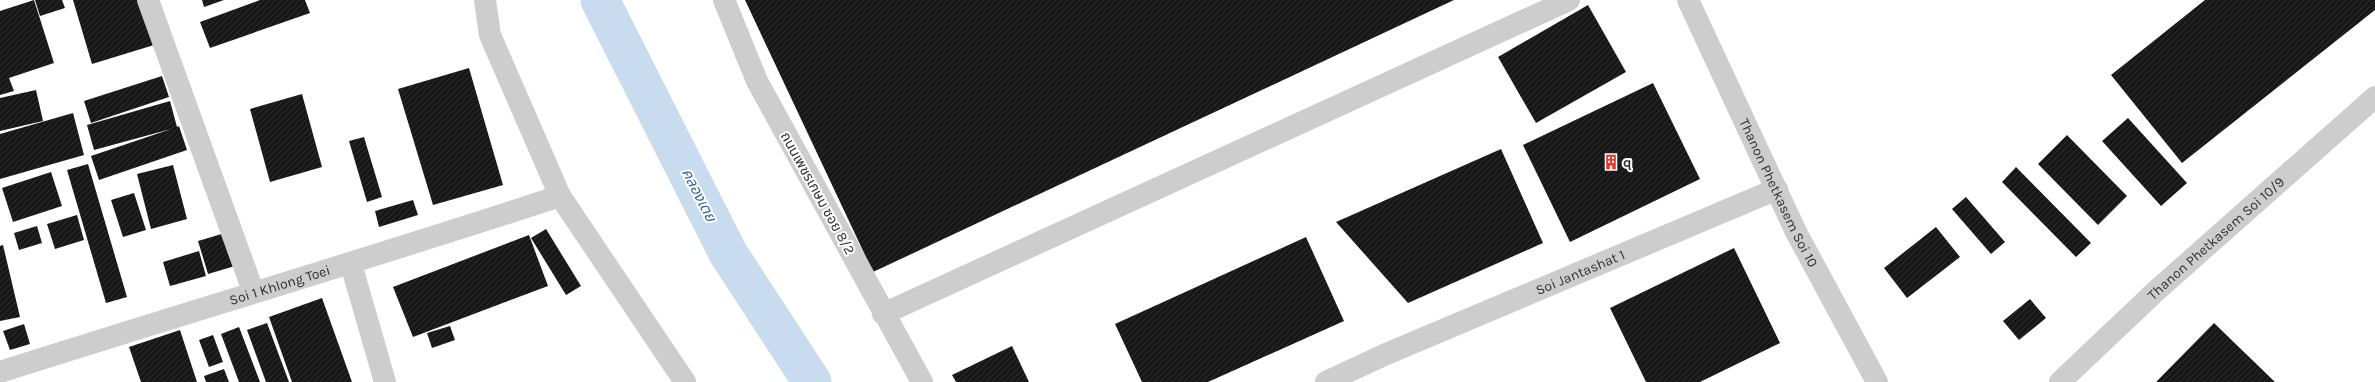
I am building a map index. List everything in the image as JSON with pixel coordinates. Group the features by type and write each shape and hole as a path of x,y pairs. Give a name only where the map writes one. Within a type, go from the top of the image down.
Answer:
{"street":[{"path":"148,0 253,291"},
{"path":"485,0 490,35 560,196 685,382"},
{"name":"ถนนเพชรเกษม ซอย 8/2","path":"724,0 757,81 883,314 922,382"},
{"path":"883,314 1569,0"},
{"name":"Thanon Phetkasem Soi 10","path":"1688,0 1796,232 1877,382"},
{"name":"Thanon Phetkasem Soi 10/9","path":"2060,382 2156,291 2375,97"},
{"name":"Soi Jantashat 1","path":"1326,382 1384,355 1776,189"},
{"name":"Soi 1 Khlong Toei","path":"0,372 253,291 351,264 560,196"},
{"path":"351,264 385,382"}],"building":[{"path":"34,0 54,63 9,78 14,91 0,95 0,11"},
{"path":"35,0 62,0 65,8 40,16"},
{"path":"73,0 140,0 154,45 92,64"},
{"path":"202,0 224,0 204,7"},
{"path":"260,0 305,0 310,13 210,48 200,22"},
{"path":"745,0 1454,0 873,272"},
{"path":"2205,0 2375,0 2375,10 2182,163 2111,75"},
{"path":"1588,5 1626,72 1536,123 1498,57"},
{"path":"469,68 503,185 433,205 398,89"},
{"path":"162,76 169,97 91,123 84,101"},
{"name":"q","path":"1653,83 1700,179 1570,242 1523,145"},
{"path":"36,90 43,121 0,131 0,98"},
{"path":"302,94 322,167 270,182 250,109"},
{"path":"170,101 177,127 179,126 187,150 99,180 91,156 171,129 94,150 87,125"},
{"path":"73,113 84,155 0,179 0,134"},
{"path":"2128,118 2187,183 2161,206 2102,141"},
{"path":"2067,135 2127,196 2098,225 2038,164"},
{"path":"364,137 382,197 367,202 349,141"},
{"path":"1501,149 1543,243 1408,303 1336,222"},
{"path":"88,164 127,297 106,303 67,170"},
{"path":"173,165 187,219 151,229 137,174"},
{"path":"2016,167 2091,243 2076,257 2002,182"},
{"path":"51,172 62,206 13,222 2,188"},
{"path":"134,193 146,230 123,237 111,200"},
{"path":"1966,197 2005,242 1991,254 1952,209"},
{"path":"413,200 418,215 379,227 375,211"},
{"path":"77,215 84,240 55,249 47,224"},
{"path":"37,226 42,243 19,250 14,233"},
{"path":"1936,227 1960,257 1907,298 1884,268"},
{"path":"546,229 581,286 566,295 531,238"},
{"path":"225,233 235,266 208,274 198,241"},
{"path":"529,235 548,286 413,337 393,287"},
{"path":"1306,237 1344,321 1208,382 1142,382 1115,324"},
{"path":"3,245 20,317 0,321 0,246"},
{"path":"1734,248 1780,343 1700,382 1646,382 1610,308"},
{"path":"199,251 206,276 170,286 163,262"},
{"path":"322,298 352,382 292,382 269,317"},
{"path":"2030,299 2046,318 2019,340 2003,321"},
{"path":"267,323 289,382 266,382 247,330"},
{"path":"2214,323 2275,382 2156,382"},
{"path":"24,324 30,344 10,350 3,331"},
{"path":"450,326 455,340 432,348 427,333"},
{"path":"239,327 260,382 239,382 221,334"},
{"path":"180,330 197,382 141,382 129,347"},
{"path":"213,335 223,362 209,367 199,340"},
{"path":"1012,346 1029,382 956,382 952,375"},
{"path":"224,369 229,382 206,382 204,376"}],"waterway":[{"name":"คลองเตย","path":"600,0 728,253 812,382"}],"place":[{"name":"q","path":"1611,162"}]}
